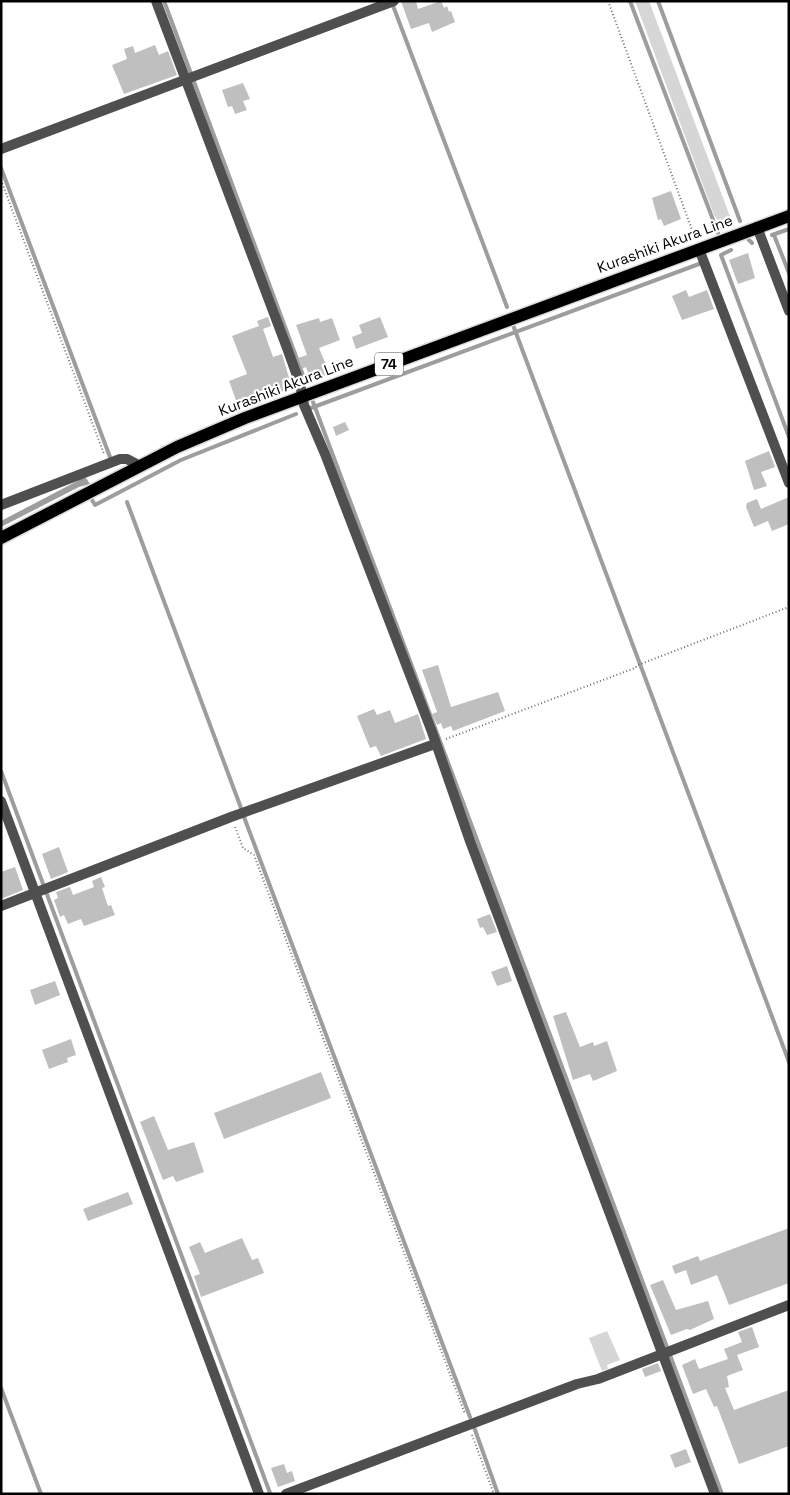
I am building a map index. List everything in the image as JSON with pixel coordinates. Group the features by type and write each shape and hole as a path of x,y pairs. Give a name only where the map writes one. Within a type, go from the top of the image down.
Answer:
{"main road":[{"name":"Kurashiki Akura Line","path":"1,538 140,466 205,435 302,397 789,216"}],"street":[{"path":"156,1 192,79 287,348 302,397 439,742 667,1352 714,1494"},
{"path":"1,149 192,79 392,2"},
{"path":"758,227 789,311"},
{"path":"699,249 789,484"},
{"path":"1,505 108,463 127,459 140,466"},
{"path":"1,906 231,817 439,742"},
{"path":"1,801 41,890 259,1494"},
{"path":"286,1494 789,1305"}],"path":[{"path":"608,1 699,249"},
{"path":"1,180 108,463"},
{"path":"439,742 789,607"},
{"path":"231,817 243,848 254,854 494,1494"}],"shaded area":[{"path":"635,1 649,1 731,219 720,223 714,215"},
{"path":"86,478 90,484 79,487 1,527 1,521"},
{"path":"607,1331 620,1360 607,1365 608,1369 602,1371 589,1338"}],"building":[{"path":"401,1 416,1 418,9 441,1 444,8 447,6 449,12 451,11 455,22 432,32 429,23 411,29"},
{"path":"155,45 159,55 168,51 177,75 124,94 112,65 127,59 124,49 133,46 135,53"},
{"path":"243,83 250,99 243,101 247,110 235,114 232,106 228,107 222,90"},
{"path":"671,191 681,219 664,226 661,219 658,220 652,198"},
{"path":"748,253 755,278 738,284 729,260"},
{"path":"686,290 689,297 707,290 714,309 682,320 672,296"},
{"path":"268,317 271,326 263,329 273,357 282,354 292,388 271,396 269,391 237,403 229,381 247,374 232,336 259,326 257,321"},
{"path":"380,317 388,337 356,349 352,337 362,333 359,325"},
{"path":"319,318 320,322 332,318 340,340 319,348 330,374 311,381 306,367 302,369 298,358 307,355 296,325"},
{"path":"345,422 349,430 336,436 333,427"},
{"path":"769,451 775,467 761,472 767,486 754,490 745,461"},
{"path":"789,497 789,524 772,531 768,521 754,527 746,507 747,503 757,499 761,509"},
{"path":"438,665 451,707 498,692 505,711 453,731 451,726 443,729 441,723 437,725 432,714 437,712 422,670"},
{"path":"374,709 377,715 390,710 395,723 418,714 426,739 381,756 376,746 370,748 357,716"},
{"path":"59,847 68,872 51,879 42,854"},
{"path":"15,867 23,890 1,899 1,872"},
{"path":"101,877 105,887 102,888 108,906 111,905 115,915 84,926 81,919 68,924 64,915 60,917 54,900 58,898 56,892 70,887 73,895 94,887 92,881"},
{"path":"490,914 497,932 487,935 483,927 480,928 477,919"},
{"path":"507,966 512,981 497,986 491,972"},
{"path":"55,981 60,995 35,1005 30,990"},
{"path":"566,1012 580,1047 593,1042 594,1046 607,1041 617,1071 593,1081 590,1074 573,1080 553,1016"},
{"path":"71,1039 76,1055 67,1058 68,1062 49,1069 42,1050"},
{"path":"321,1072 331,1098 224,1139 214,1113"},
{"path":"154,1116 168,1150 194,1142 204,1172 176,1182 173,1176 163,1180 140,1122"},
{"path":"128,1192 133,1204 88,1221 83,1209"},
{"path":"789,1228 789,1283 729,1305 717,1275 691,1285 686,1270 675,1274 672,1266 698,1256 700,1261"},
{"path":"242,1238 252,1260 258,1258 264,1273 201,1297 194,1276 200,1274 189,1247 200,1242 205,1253"},
{"path":"663,1280 676,1310 708,1301 714,1319 690,1330 687,1329 671,1335 650,1285"},
{"path":"752,1327 759,1347 737,1355 743,1370 727,1376 729,1387 725,1388 734,1410 789,1390 789,1446 739,1464 717,1406 714,1407 706,1389 693,1394 682,1365 695,1359 699,1369 728,1359 724,1349 742,1342 738,1332"},
{"path":"658,1363 661,1371 645,1377 642,1369"},
{"path":"686,1449 691,1462 675,1468 670,1455"},
{"path":"284,1464 287,1473 292,1471 295,1481 278,1487 271,1468"}],"waterway":[{"path":"164,1 304,378"},
{"path":"630,1 718,233"},
{"path":"658,1 740,221"},
{"path":"392,3 507,307"},
{"path":"1,168 110,457"},
{"path":"772,235 789,229"},
{"path":"774,235 789,273"},
{"path":"748,239 752,243"},
{"path":"731,250 721,255 789,437"},
{"path":"311,408 699,264"},
{"path":"513,325 789,1062"},
{"path":"313,402 722,1494"},
{"path":"92,500 95,505 181,460 296,414"},
{"path":"127,502 241,808"},
{"path":"1,771 270,1493"},
{"path":"244,817 470,1417"},
{"path":"1,1388 41,1494"},
{"path":"474,1427 498,1494"}]}
